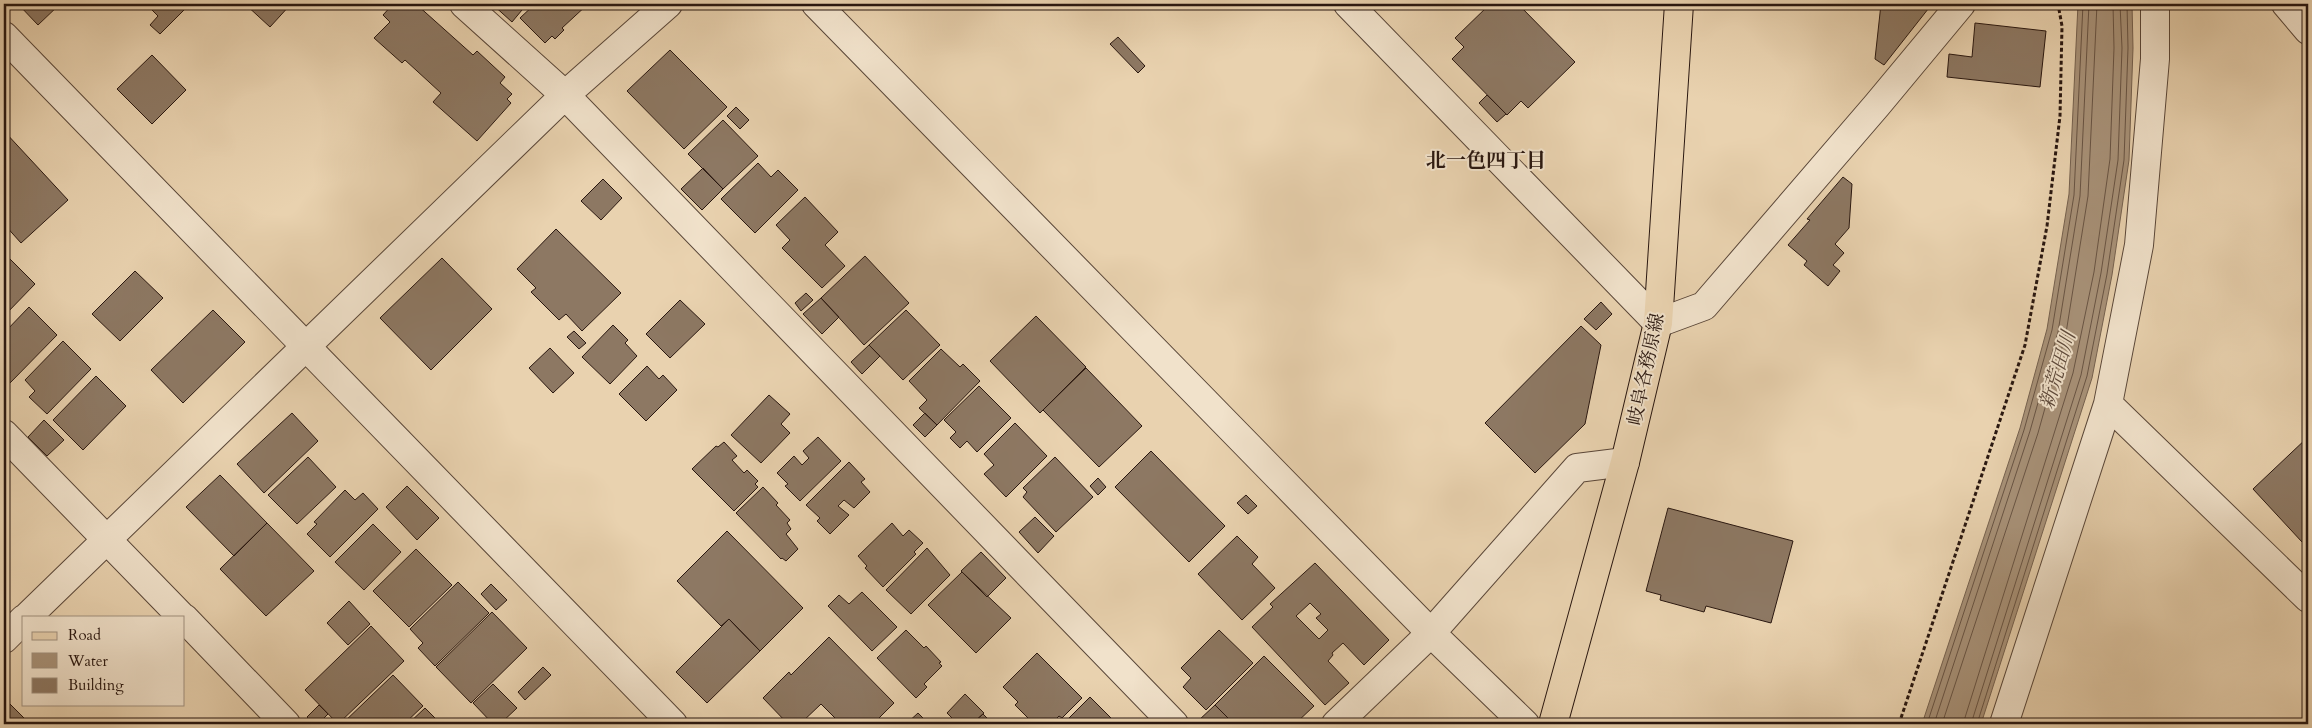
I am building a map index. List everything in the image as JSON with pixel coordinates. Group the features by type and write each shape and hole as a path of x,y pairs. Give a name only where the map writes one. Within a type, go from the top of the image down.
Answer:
{"main road":[{"name":"岐阜各務原線","path":"1553,724 1625,462 1658,323 1679,4"}],"street":[{"path":"464,4 565,95 1174,724"},
{"path":"27,616 565,95 668,4"},
{"path":"816,4 1431,632 1525,724"},
{"path":"1348,4 1658,323 1704,306 1871,113 1961,4"},
{"path":"2004,724 2108,404 2139,245 2155,59 2154,4"},
{"path":"2286,4 2308,30"},
{"path":"4,36 672,724"},
{"path":"2108,404 2308,598"},
{"path":"4,434 182,616"},
{"path":"1336,724 1431,632 1578,468 1625,462"},
{"path":"185,619 286,724"},
{"path":"4,639 22,621"}],"path":[{"path":"1899,724 2025,345 2047,226 2060,116 2062,26 2058,4"}],"water":[{"name":"新荒田川","path":"2078,4 2132,4 2133,48 2129,160 2112,275 2092,378 1981,724 1922,724 2020,428 2047,329 2069,194"}],"building":[{"path":"18,4 60,4 38,25"},
{"path":"146,4 190,4 160,34 150,25 158,16"},
{"path":"245,4 291,4 270,27"},
{"path":"393,4 416,4 473,55 477,51 505,77 500,83 512,94 507,99 511,103 477,141 433,102 441,93 405,60 402,63 374,38 390,22 383,15"},
{"path":"492,4 527,4 512,22"},
{"path":"535,4 588,4 562,28 564,30 555,39 552,36 545,43 520,18"},
{"path":"1490,4 1518,4 1575,62 1528,108 1521,101 1507,115 1452,59 1464,47 1455,38"},
{"path":"1813,4 1856,4 1856,7"},
{"path":"1881,4 1932,4 1884,65 1875,59"},
{"path":"1975,23 2046,31 2040,87 1947,77 1949,54 1972,57"},
{"path":"1118,37 1145,66 1138,73 1110,44"},
{"path":"670,50 727,107 684,149 627,91"},
{"path":"152,55 186,90 152,124 117,89"},
{"path":"1487,95 1506,114 1497,122 1479,103"},
{"path":"736,107 749,120 740,129 727,116"},
{"path":"723,120 758,156 723,189 688,154"},
{"path":"4,131 68,200 21,243 4,224"},
{"path":"758,163 771,177 778,170 798,190 755,233 721,199"},
{"path":"703,168 723,189 702,210 681,189"},
{"path":"1843,177 1852,184 1849,228 1835,244 1844,253 1833,265 1840,271 1828,286 1804,265 1807,261 1788,245 1810,220 1807,219"},
{"path":"603,179 622,198 601,220 581,201"},
{"path":"805,197 838,232 825,245 845,266 822,288 782,248 790,240 776,225"},
{"path":"556,229 621,293 582,331 566,314 559,320 531,292 536,288 517,269"},
{"path":"865,256 909,303 864,345 821,298"},
{"path":"8,257 35,284 4,316 4,261"},
{"path":"442,258 492,309 431,370 380,318"},
{"path":"135,271 163,298 120,341 92,314"},
{"path":"806,293 813,300 801,311 795,303"},
{"path":"821,298 839,317 822,334 803,314"},
{"path":"680,300 705,324 670,358 646,334"},
{"path":"1601,302 1612,314 1596,330 1584,319"},
{"path":"29,307 57,335 10,383 4,377 4,333"},
{"path":"213,310 245,342 183,403 151,370"},
{"path":"906,310 940,345 903,380 869,345"},
{"path":"1036,316 1086,367 1040,413 990,361"},
{"path":"613,325 628,340 625,343 637,356 610,384 582,357"},
{"path":"1581,326 1601,345 1585,424 1535,473 1485,423"},
{"path":"574,331 586,343 579,349 567,337"},
{"path":"63,341 91,369 47,414 29,397 35,391 25,380"},
{"path":"869,345 880,356 862,374 851,362"},
{"path":"550,348 574,373 553,393 529,368"},
{"path":"941,349 960,367 963,364 980,381 937,425 919,408 927,400 909,381"},
{"path":"647,366 659,379 663,375 677,390 646,421 619,394"},
{"path":"1086,368 1142,426 1099,467 1043,410"},
{"path":"96,376 126,406 83,450 53,420"},
{"path":"979,386 1011,418 977,452 967,441 960,448 950,438 956,432 944,420"},
{"path":"769,395 790,414 781,424 790,433 761,463 731,435"},
{"path":"292,413 318,441 264,493 237,464"},
{"path":"925,413 937,425 925,437 913,425"},
{"path":"44,420 64,440 47,456 28,437"},
{"path":"1015,423 1047,456 1006,497 984,474 994,465 984,454"},
{"path":"818,437 841,461 800,501 785,486 788,484 777,473 794,456 802,465 809,458 803,451"},
{"path":"2308,437 2308,537 2302,542 2253,489"},
{"path":"724,442 737,456 732,460 744,473 747,470 758,481 755,484 758,487 734,511 692,469 716,446 718,447"},
{"path":"1151,451 1225,526 1189,562 1115,487"},
{"path":"308,457 336,487 297,524 268,495"},
{"path":"1055,457 1093,497 1056,532 1023,497 1027,492 1023,488"},
{"path":"849,462 865,479 861,482 870,492 854,508 844,500 838,506 849,515 830,534 817,521 820,518 806,505"},
{"path":"220,475 267,523 234,556 186,507"},
{"path":"1098,478 1106,487 1098,495 1090,486"},
{"path":"407,486 439,518 417,540 386,507"},
{"path":"763,487 790,520 787,523 791,529 786,534 798,549 786,561 781,559 736,513"},
{"path":"345,490 355,500 363,493 378,509 330,557 307,534 317,524 314,522"},
{"path":"1246,495 1257,506 1248,514 1237,503"},
{"path":"1668,508 1793,541 1771,623 1706,606 1704,612 1660,600 1661,595 1646,591"},
{"path":"1035,517 1054,536 1038,553 1019,532"},
{"path":"267,523 314,571 266,616 220,569"},
{"path":"892,523 903,536 909,530 923,543 914,552 916,554 883,587 865,568 867,566 858,556"},
{"path":"373,524 401,552 364,590 335,562"},
{"path":"727,531 803,608 760,651 729,619 721,626 677,581"},
{"path":"1237,536 1258,557 1252,564 1275,588 1242,620 1198,574"},
{"path":"927,548 950,575 911,614 886,590"},
{"path":"416,549 452,585 409,627 373,591"},
{"path":"981,552 1006,578 987,597 961,571"},
{"path":"1315,563 1389,640 1364,665 1343,643 1332,653 1333,655 1328,661 1349,683 1325,705 1252,627 1273,607 1270,604","holes":["1310,603 1321,614 1316,618 1328,630 1319,639 1296,616"]},
{"path":"962,572 1011,618 976,653 928,605"},
{"path":"458,582 489,613 435,666 418,648 423,643 410,629"},
{"path":"491,584 507,600 496,610 481,594"},
{"path":"862,592 897,627 872,651 828,606 839,595 849,604"},
{"path":"349,601 370,624 348,645 327,623"},
{"path":"492,612 527,648 471,703 436,667"},
{"path":"729,619 760,651 707,703 676,672"},
{"path":"371,626 404,661 338,724 305,690"},
{"path":"906,630 924,648 926,646 941,662 939,663 942,666 924,684 927,687 916,698 877,658"},
{"path":"1219,630 1253,663 1206,710 1183,687 1191,678 1181,668"},
{"path":"829,637 894,703 873,724 859,724 854,719 849,724 841,724 821,704 800,724 788,724 763,698 789,672 791,675"},
{"path":"1037,653 1082,698 1062,718 1059,716 1051,724 1034,724 1015,705 1018,702 1003,687"},
{"path":"1264,656 1314,706 1295,724 1234,724 1215,705"},
{"path":"543,667 551,675 525,700 518,692"},
{"path":"393,675 423,706 404,724 342,724"},
{"path":"493,684 517,708 500,724 493,724 473,703"},
{"path":"965,694 984,713 972,724 958,724 947,713"},
{"path":"1090,697 1117,724 1063,724"},
{"path":"4,698 30,724 4,724"},
{"path":"319,705 328,714 322,720 327,724 314,724 307,717"},
{"path":"1215,705 1234,724 1201,724 1198,721"},
{"path":"425,708 441,724 408,724"},
{"path":"918,713 929,724 906,724"},
{"path":"983,714 993,724 972,724"}],"district":[{"name":"北一色四丁目","path":"1486,160"}]}
